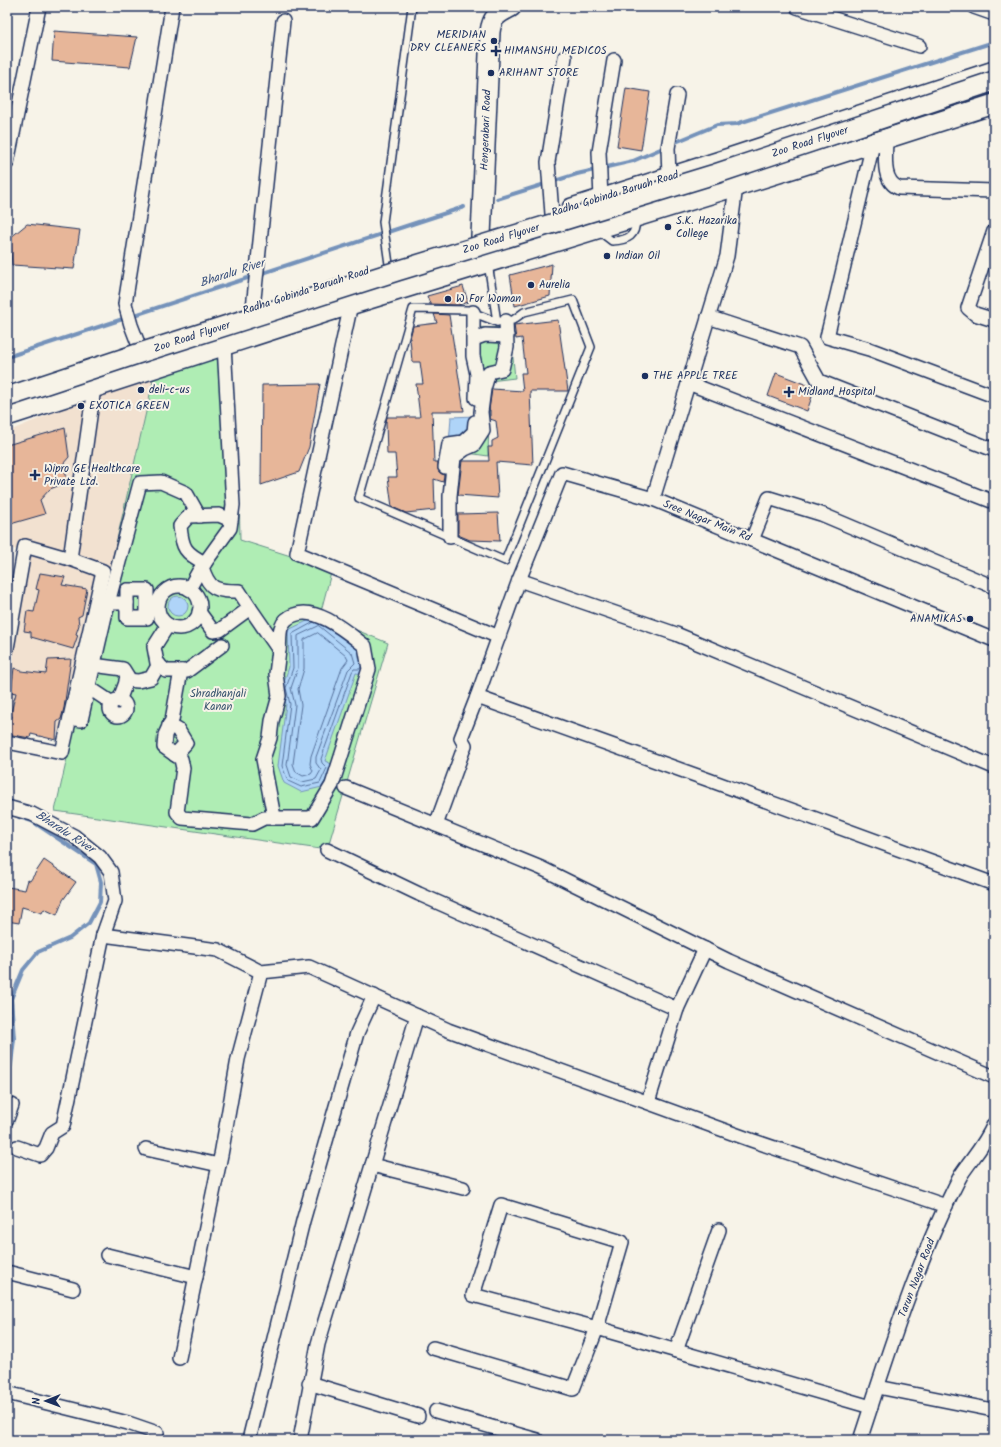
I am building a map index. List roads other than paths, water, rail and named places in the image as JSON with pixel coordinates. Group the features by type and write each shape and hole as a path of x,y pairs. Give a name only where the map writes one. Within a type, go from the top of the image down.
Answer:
{"main road":[{"name":"Hengerabari Road","path":"488,262 481,236 491,25 493,19 497,15 512,7"},
{"name":"Radha Gobinda Baruah Road","path":"7,388 389,264 669,178 994,71"},
{"name":"Zoo Road Flyover","path":"7,397 397,271 715,174 994,81"},
{"name":"Zoo Road Flyover","path":"7,407 390,284 489,255 718,183 994,93"},
{"path":"7,416 351,304 879,142 994,104"}],"street":[{"path":"7,162 39,7"},
{"path":"139,346 125,304 172,7"},
{"path":"797,7 919,46"},
{"path":"974,7 994,14"},
{"path":"253,308 283,21"},
{"path":"552,214 548,162 565,57"},
{"path":"601,199 599,152 614,60"},
{"path":"669,178 668,148 677,95"},
{"path":"879,142 887,176 894,186 899,188 994,191"},
{"path":"879,142 827,337 869,349 994,396"},
{"name":"Sree Nagar Main Rd","path":"736,186 726,256 653,499 994,640"},
{"path":"994,231 968,308 975,314 994,320"},
{"path":"351,304 297,553 498,637"},
{"path":"446,535 444,471 449,444 463,442 474,432 477,374 473,356 473,312"},
{"path":"708,317 800,347 819,381 994,450"},
{"path":"446,535 454,457 464,449 474,445 482,431 481,412 484,389 489,372 502,369 507,347 507,336 501,321"},
{"path":"474,339 485,335 507,336"},
{"path":"189,589 230,528 233,505 224,345"},
{"path":"688,383 994,502"},
{"path":"70,559 94,388"},
{"path":"436,825 465,745 461,738 519,580 562,473 653,499"},
{"path":"70,718 81,720 108,603 140,483 160,482 186,493 199,516"},
{"path":"752,540 769,498 821,514 994,587"},
{"path":"231,520 219,516 189,516 180,526 182,544 192,557 204,565 206,579 213,588 226,591 239,591 279,650"},
{"path":"7,648 25,546 70,559 103,571 62,753 7,742"},
{"path":"519,580 676,634 994,767"},
{"path":"108,603 127,603 127,618 147,618 153,603 164,592 169,588 183,586 189,589 198,599 199,612 192,624 179,628 168,625 161,619 153,603"},
{"path":"168,625 154,647 157,663 166,671 187,671 217,636 250,608"},
{"path":"199,612 217,636"},
{"path":"181,671 172,720 165,735 164,747 181,759 183,768 177,812 182,818 252,824 264,818 312,818 332,785 369,669 365,646 335,624 319,616 305,612 288,618 281,628 276,674 279,696 272,721 270,738 263,759 274,817"},
{"path":"126,680 138,681 151,678 159,664"},
{"path":"88,687 115,702 128,677 123,669 93,665"},
{"path":"477,697 994,884"},
{"path":"346,788 541,868 729,961 994,1077"},
{"path":"7,807 32,814 74,836 100,857 111,872 115,901 103,935 62,1126 52,1133 46,1148 40,1155 17,1147"},
{"path":"327,850 419,894 677,1009"},
{"path":"103,935 218,950 261,972 309,967 448,1030 751,1140 946,1206"},
{"path":"648,1102 677,1009 706,949"},
{"path":"180,1358 219,1165 238,1059 261,972"},
{"path":"249,1440 303,1221 357,1032 374,996"},
{"path":"300,1440 309,1383 318,1344 417,1016"},
{"path":"7,1119 12,1105"},
{"name":"Tarun Nagar Road","path":"860,1440 918,1272 946,1206 961,1176 987,1140 994,1124"},
{"path":"146,1149 219,1165"},
{"path":"372,1165 463,1188"},
{"path":"433,1348 573,1389 597,1328 622,1242 501,1205 473,1295 597,1328 871,1407"},
{"path":"676,1351 719,1230"},
{"path":"107,1255 196,1277"},
{"path":"7,1272 73,1289"},
{"path":"309,1383 418,1416"},
{"path":"878,1387 993,1410"},
{"path":"7,1393 128,1423 157,1433"},
{"path":"436,1411 538,1440"}],"lane":[{"path":"389,264 383,224 412,7"},
{"path":"488,262 501,321"},
{"path":"573,300 591,347 505,561 359,498 413,309 468,310 501,321 513,320 524,312 573,300"}],"water":[{"path":"475,416 474,432 449,444 451,417"},
{"path":"178,596 185,599 188,606 185,613 178,616 171,613 168,606 171,599"},
{"path":"320,615 360,648 368,675 356,673 325,761 334,765 322,787 301,792 284,783 278,766 286,704 282,688 289,667 288,630"}],"waterway":[{"path":"671,144 717,125 736,124 994,42"},
{"path":"497,199 577,174 633,161 665,147"},
{"name":"Bharalu River","path":"7,357 464,207"},
{"name":"Bharalu River","path":"7,1079 11,1064 14,1039 11,999 23,970 38,952 70,938 89,923 100,902 101,882 96,864 32,821 19,817"}],"place":[{"name":"MERIDIAN DRY CLEANERS","path":"494,41"},
{"name":"HIMANSHU MEDICOS","path":"496,51"},
{"name":"ARIHANT STORE","path":"491,73"},
{"name":"S.K. Hazarika College","path":"668,227"},
{"name":"Indian Oil","path":"607,256"},
{"name":"Aurelia","path":"531,285"},
{"name":"W For Woman","path":"448,299"},
{"name":"THE APPLE TREE","path":"645,376"},
{"name":"deli-c-us","path":"141,390"},
{"name":"Midland Hospital","path":"789,392"},
{"name":"EXOTICA GREEN","path":"81,406"},
{"name":"Wipro GE Healthcare Private Ltd.","path":"35,475"},
{"name":"ANAMIKAS","path":"970,619"}],"park label":[{"name":"Shradhanjali Kanan","path":"218,700"}]}
